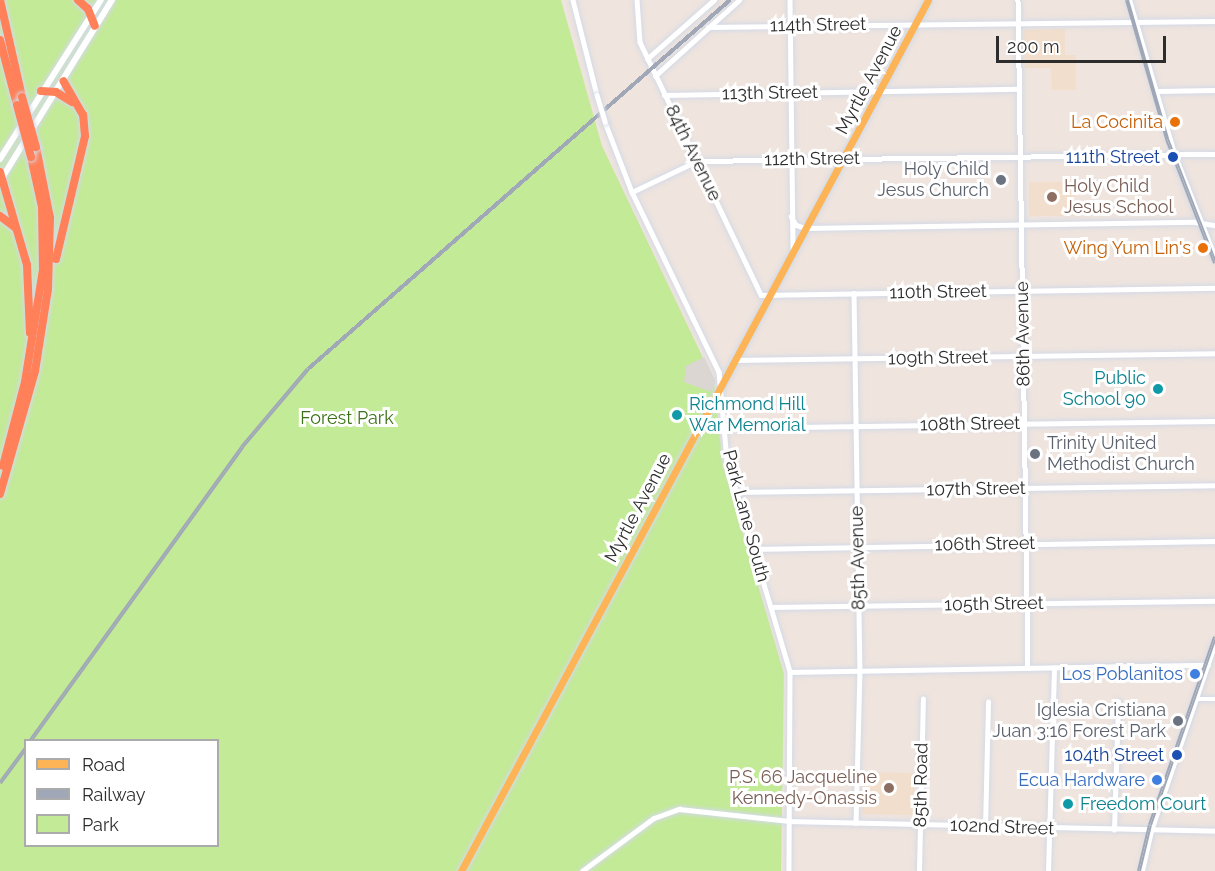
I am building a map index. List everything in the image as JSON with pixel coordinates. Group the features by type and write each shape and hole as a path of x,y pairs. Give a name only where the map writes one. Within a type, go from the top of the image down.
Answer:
{"highway":[{"path":"0,0 42,207 44,260 33,342 0,479"},
{"path":"78,0 91,16 95,26"},
{"path":"0,40 36,147 51,222 48,286"},
{"path":"0,494 35,371 48,286 84,148 85,123 63,81"},
{"path":"41,92 56,92 79,109"},
{"path":"1,177 19,234 31,308 17,414"},
{"path":"0,216 13,224 19,234"}],"main road":[{"path":"0,159 101,0"},
{"path":"1,177 112,0"},
{"name":"Myrtle Avenue","path":"461,871 928,0"},
{"path":"1129,0 1153,92 1174,154 1215,258"},
{"path":"1142,871 1151,831 1215,643"}],"street":[{"name":"Park Lane South","path":"571,0 605,122 632,192 721,384 725,428 736,492 790,672 789,871"},
{"name":"84th Avenue","path":"637,0 636,26 647,59 761,295 769,295"},
{"path":"647,59 714,0"},
{"path":"655,76 739,0"},
{"path":"790,0 793,250"},
{"name":"86th Avenue","path":"1018,0 1028,668"},
{"name":"114th Street","path":"708,27 1215,21"},
{"name":"113th Street","path":"664,95 1019,89"},
{"path":"1153,92 1215,90"},
{"name":"112th Street","path":"632,192 697,161 1215,153"},
{"path":"791,216 798,227 805,228 1021,224 1215,225"},
{"name":"110th Street","path":"769,295 1215,288"},
{"name":"85th Avenue","path":"854,293 860,670 856,823"},
{"name":"109th Street","path":"734,360 1215,353"},
{"name":"108th Street","path":"725,428 1215,420"},
{"name":"107th Street","path":"736,492 1215,485"},
{"name":"106th Street","path":"754,549 1215,541"},
{"name":"105th Street","path":"772,607 1215,601"},
{"path":"790,672 1208,665"},
{"path":"1048,871 1054,668"},
{"name":"85th Road","path":"919,871 923,699"},
{"path":"1197,699 1215,699"},
{"path":"985,827 988,702"},
{"path":"1114,830 1118,702"},
{"name":"102nd Street","path":"582,871 654,818 679,809 789,821 1050,829 1215,831"}],"shaded area":[{"path":"1065,29 1065,55 1076,55 1076,90 1052,90 1051,68 1025,68 1024,30"},
{"name":"Holy Child Jesus School","path":"1029,182 1075,182 1075,216 1029,216"},
{"path":"704,357 716,382 711,392 684,382 686,366"},
{"name":"P.S. 66 Jacqueline Kennedy-Onassis","path":"863,772 915,773 914,815 862,814"}],"green space":[{"name":"Forest Park","path":"0,0 561,0 602,146 714,381 723,465 784,674 781,871 0,871"}],"railway":[{"path":"32,739 242,447 308,369 730,0"},
{"path":"1127,0 1167,139 1215,263"},
{"path":"1139,871 1150,825 1215,637"},
{"path":"0,783 24,751"}],"place":[{"name":"La Cocinita","path":"1175,122"},
{"name":"111th Street","path":"1173,157"},
{"name":"Holy Child Jesus Church","path":"1001,180"},
{"name":"Holy Child Jesus School","path":"1052,197"},
{"name":"Wing Yum Lin's","path":"1203,248"},
{"name":"Public School 90","path":"1158,389"},
{"name":"Richmond Hill War Memorial","path":"677,415"},
{"name":"Trinity United Methodist Church","path":"1035,454"},
{"name":"Los Poblanitos","path":"1195,674"},
{"name":"Iglesia Cristiana Juan 3:16 Forest Park","path":"1178,721"},
{"name":"104th Street","path":"1177,755"},
{"name":"Ecua Hardware","path":"1157,780"},
{"name":"P.S. 66 Jacqueline Kennedy-Onassis","path":"889,788"},
{"name":"Freedom Court","path":"1068,804"}]}
